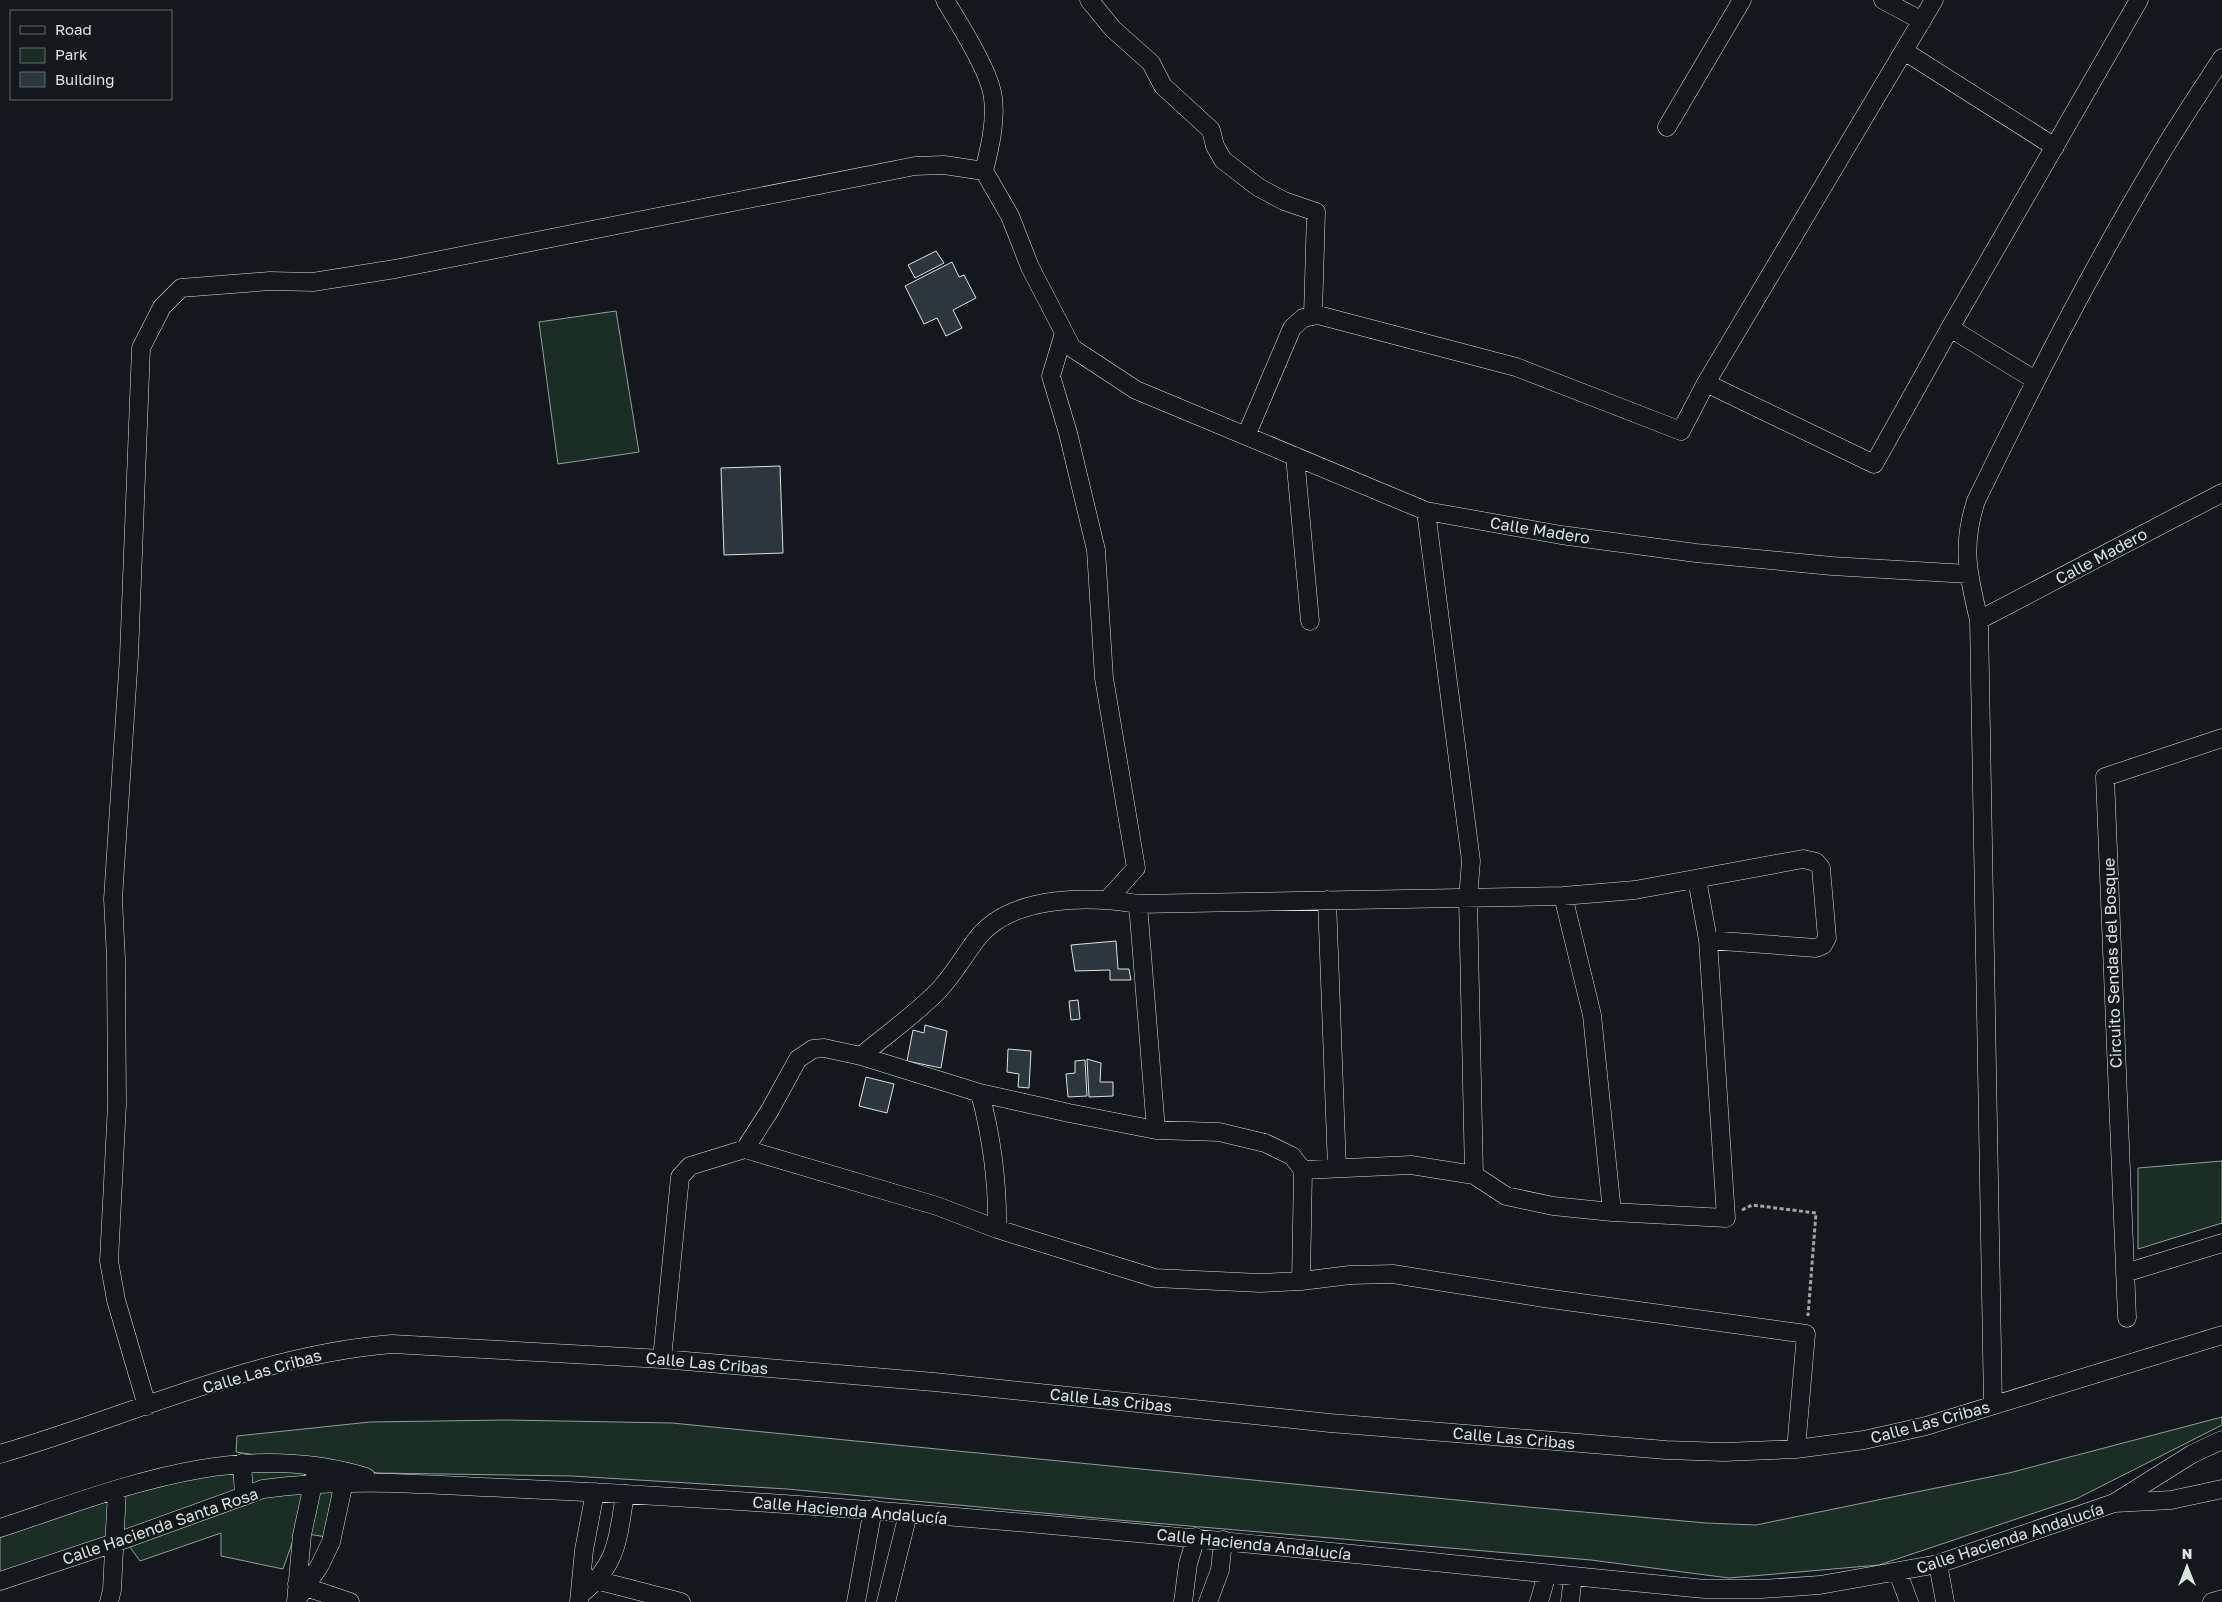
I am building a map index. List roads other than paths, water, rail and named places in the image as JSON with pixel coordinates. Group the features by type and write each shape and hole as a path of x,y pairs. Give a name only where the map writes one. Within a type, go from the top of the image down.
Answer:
{"street":[{"path":"148,1406 116,1300 109,1261 116,1104 116,959 113,899 129,656 141,348 162,307 181,288 270,281 313,282 395,269 916,166 944,165 984,171 993,134 994,97 987,76 945,0"},
{"path":"1089,0 1113,29 1151,64 1163,86 1211,130 1215,146 1223,160 1258,187 1284,201 1316,212 1314,315"},
{"path":"1667,127 1742,0"},
{"path":"1882,0 1922,21"},
{"path":"1246,436 1292,328 1303,318 1314,315 1516,367 1680,431 1706,383 1934,0"},
{"path":"1706,383 1874,464 2139,0"},
{"path":"1904,51 2055,147"},
{"path":"1993,1405 1979,620 1968,574 1966,547 1970,520 1976,501 2035,380 2159,156 2222,58"},
{"name":"Calle Madero","path":"984,171 1010,216 1030,267 1072,348 1136,390 1426,511 1561,535 1696,553 1832,566 1968,574"},
{"path":"1950,328 2035,380"},
{"path":"1064,333 1051,376 1068,433 1096,550 1104,678 1136,868 1108,899"},
{"path":"1295,456 1310,621"},
{"name":"Calle Madero","path":"1979,620 2222,493"},
{"path":"1426,511 1471,861 1468,898 1474,1175"},
{"name":"Circuito Sendas del Bosque","path":"2127,1318 2105,777 2222,738"},
{"path":"861,1056 939,990 981,934 998,919 1021,909 1082,898 1108,899 1138,904 1563,896 1635,890 1803,859 1816,862 1821,868 1827,938 1823,945 1816,948 1708,940"},
{"path":"1303,1170 1411,1165 1474,1175 1506,1196 1553,1206 1612,1212 1726,1218 1708,940 1697,879"},
{"path":"1563,896 1592,1015 1612,1212"},
{"path":"1327,900 1336,1168"},
{"path":"1138,904 1156,1130"},
{"path":"745,1149 770,1110 798,1059 804,1053 813,1049 824,1048 861,1056 980,1093 1156,1130 1219,1132 1265,1142 1292,1156 1303,1170 1301,1281"},
{"path":"980,1093 995,1160 998,1195 997,1229"},
{"path":"662,1359 680,1177 690,1166 745,1149 937,1206 997,1229 1155,1278 1211,1282 1301,1281 1350,1275 1394,1274 1544,1298 1806,1334 1796,1449"},
{"path":"2125,1273 2222,1243"},
{"name":"Calle Las Cribas","path":"0,1454 294,1358 354,1347 392,1344 662,1359 934,1382 1330,1423 1656,1449 1724,1452 1796,1449 1864,1440 1926,1426 2222,1335"},
{"name":"Calle Hacienda Andalucía","path":"381,1482 595,1492 872,1509 908,1514 1196,1537 1705,1589 1762,1589 1820,1585 1898,1573 1938,1564 2114,1503 2192,1454 2222,1440"},
{"path":"242,1463 244,1495"},
{"name":"Calle Hacienda Santa Rosa","path":"0,1528 156,1477 204,1467 242,1463 317,1467 345,1477 381,1482"},
{"path":"299,1593 302,1535 317,1467"},
{"path":"299,1593 331,1542 345,1477"},
{"name":"Calle Hacienda Santa Rosa","path":"0,1581 114,1543 263,1489 312,1485 345,1477"},
{"name":"Calle Hacienda Andalucía","path":"2114,1503 2171,1500 2222,1489"},
{"path":"109,1602 112,1590 116,1490"},
{"path":"580,1598 580,1576 595,1492"},
{"path":"580,1598 598,1581 611,1558 618,1538 625,1494"},
{"path":"856,1602 872,1509"},
{"path":"886,1602 908,1514"},
{"path":"302,1535 331,1542"},
{"path":"1196,1537 1188,1564 1183,1596 1209,1600 1220,1570 1223,1540"},
{"path":"584,1550 611,1558"},
{"path":"1938,1564 1945,1602"},
{"path":"1898,1573 1909,1602"},
{"path":"1539,1602 1546,1574"},
{"path":"580,1576 680,1602"},
{"path":"1570,1602 1573,1576"},
{"path":"299,1593 350,1602"},
{"path":"2212,1602 2222,1600"}]}
